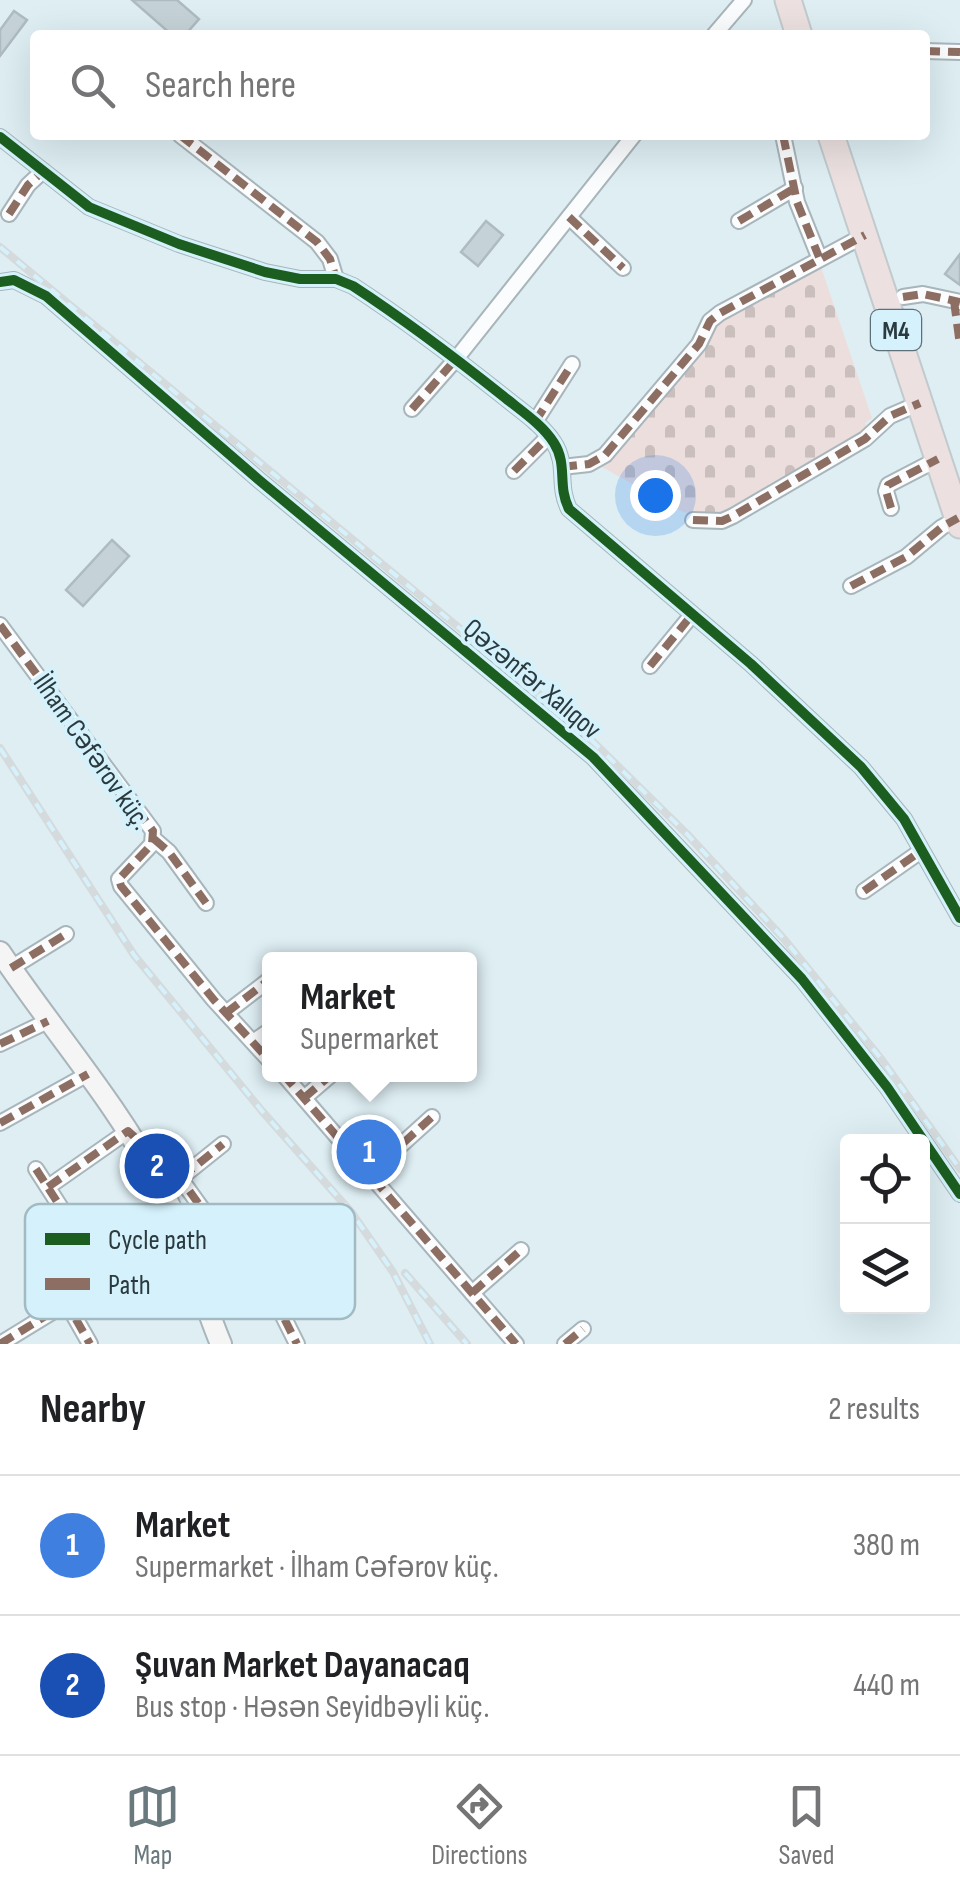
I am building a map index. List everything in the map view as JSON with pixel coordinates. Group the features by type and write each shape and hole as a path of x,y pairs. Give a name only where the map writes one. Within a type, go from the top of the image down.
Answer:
{"highway":[{"path":"788,0 797,30"},
{"path":"805,0 814,30"},
{"name":"M4","path":"833,140 920,402 949,466"},
{"name":"M4","path":"850,140 903,297 949,466 959,522"}],"street":[{"path":"718,30 744,0"},
{"path":"930,51 960,52"},
{"path":"0,137 89,207 191,248 265,272 300,279 336,279 353,286 456,359 535,422 550,436 560,454 560,490 569,510 750,664 861,767 895,806 960,918"},
{"path":"186,140 317,242 330,260 336,279"},
{"path":"412,409 630,140"},
{"path":"784,140 802,217 819,257"},
{"path":"9,214 28,185 43,171"},
{"path":"739,221 795,188"},
{"path":"568,217 623,268"},
{"path":"562,467 589,464 605,455 699,344 710,321 819,257 865,235"},
{"name":"Qəzənfər Xalıqov","path":"0,282 14,280 46,296 259,480 593,757 802,979 887,1087 960,1194"},
{"path":"903,297 923,294 960,302"},
{"path":"535,422 572,364"},
{"path":"694,520 722,521 733,516 865,439 890,416 920,402"},
{"path":"514,471 550,436"},
{"path":"890,508 888,485 949,466"},
{"path":"851,586 906,557 942,527 959,522"},
{"path":"650,666 691,616"},
{"name":"İlham Cəfərov küç.","path":"0,625 148,823 154,839 123,872 121,886 262,1052"},
{"path":"154,839 169,852 206,903"},
{"path":"864,891 921,850"},
{"path":"66,934 6,960 128,1131 169,1204"},
{"path":"226,1012 262,985"},
{"path":"0,1044 48,1021"},
{"path":"253,1042 262,1036"},
{"path":"0,1123 88,1074"},
{"path":"289,1082 516,1344"},
{"path":"304,1098 323,1082"},
{"path":"369,1174 432,1117"},
{"path":"128,1131 180,1178 199,1204"},
{"path":"48,1187 128,1131"},
{"path":"164,1192 223,1144"},
{"path":"36,1169 59,1204"},
{"path":"472,1292 521,1250"},
{"path":"0,1344 41,1319"},
{"path":"76,1319 90,1344"},
{"path":"212,1319 220,1344"},
{"path":"284,1319 297,1344"},
{"path":"564,1344 583,1329"}],"green space":[{"path":"821,267 872,418 865,423 869,432 717,517 683,512 600,466 713,326"}],"building":[{"path":"132,0 177,0 199,19 189,30 166,30"},
{"path":"14,11 27,20 0,56 0,30"},
{"path":"486,221 503,235 478,266 461,252"},
{"path":"960,254 960,285 945,274"},
{"path":"112,540 129,556 83,606 66,590"}],"railway":[{"path":"0,247 575,724 687,834 784,939 882,1060 960,1169"},
{"path":"0,748 134,955 344,1204"},
{"path":"355,1217 393,1272 430,1344"},
{"path":"405,1273 467,1344"}],"marked path":[{"path":"930,51 960,52"},
{"path":"186,140 317,242 330,259 336,279"},
{"path":"784,140 797,202 819,257"},
{"path":"9,214 28,185 43,171"},
{"path":"739,221 795,188"},
{"path":"569,217 623,268"},
{"path":"562,467 589,464 605,455 699,344 710,321 720,313 865,235"},
{"path":"903,297 923,294 960,302"},
{"path":"954,301 960,345"},
{"path":"412,409 456,359"},
{"path":"535,422 572,364"},
{"path":"693,520 722,521 733,516 865,439 890,416 920,403"},
{"path":"514,471 549,436"},
{"path":"891,508 888,485 938,459"},
{"path":"851,586 906,557 958,518"},
{"path":"650,666 691,616"},
{"path":"0,625 153,831 152,844 119,879 121,886 262,1052"},
{"path":"154,839 169,852 206,903"},
{"path":"864,891 921,851"},
{"path":"11,968 66,934"},
{"path":"226,1013 262,985"},
{"path":"0,1044 48,1021"},
{"path":"0,1123 88,1074"},
{"path":"290,1082 516,1344"},
{"path":"304,1098 323,1082"},
{"path":"369,1174 432,1117"},
{"path":"48,1187 128,1131 180,1178 199,1204"},
{"path":"163,1192 223,1144"},
{"path":"36,1169 59,1204"},
{"path":"472,1293 521,1250"},
{"path":"0,1344 41,1319"},
{"path":"76,1319 90,1344"},
{"path":"284,1319 297,1344"},
{"path":"565,1344 583,1329"}],"cycle path":[{"path":"0,137 89,207 179,244 265,272 300,279 336,279 353,286 530,418 558,451 569,509 751,664 861,767 904,819 960,918"},
{"path":"0,282 14,280 46,296 259,480 593,757 802,979 887,1087 960,1194"}],"place":[{"name":"Market","path":"369,1152"},
{"name":"Şuvan Market Dayanacaq","path":"157,1166"}]}
